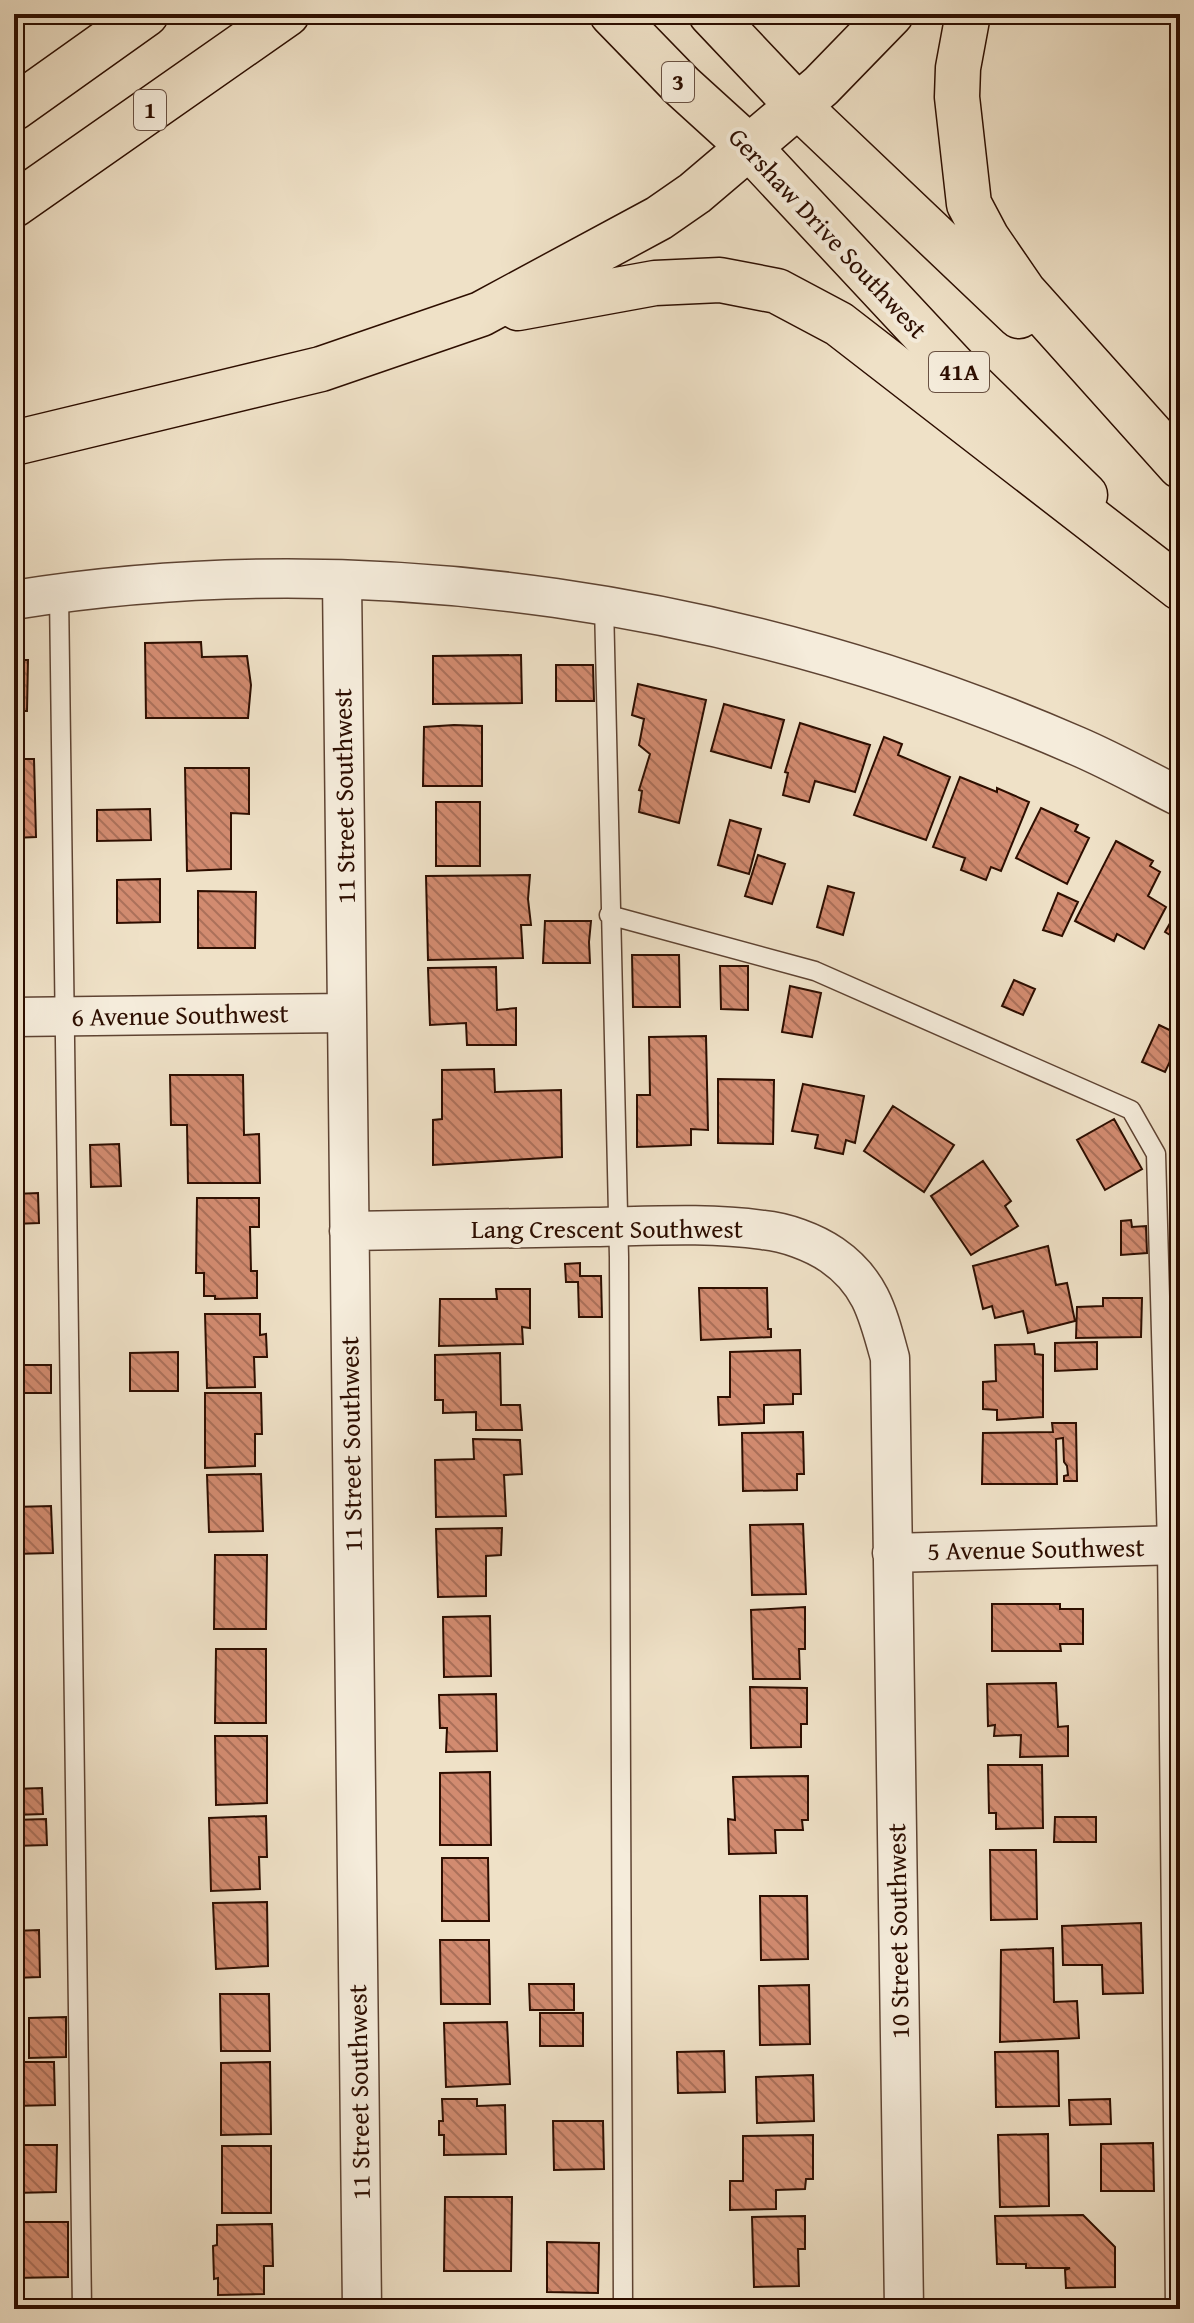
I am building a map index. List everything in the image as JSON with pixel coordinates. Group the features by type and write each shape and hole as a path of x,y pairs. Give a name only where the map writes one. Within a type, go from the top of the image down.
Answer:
{"main road":[{"path":"14,70 105,14"},
{"path":"14,108 146,14"},
{"name":"1","path":"14,205 287,14"},
{"name":"Gershaw Drive Southwest","path":"612,14 682,86 748,146 958,371 1180,588"},
{"path":"711,14 798,106 1180,468"},
{"path":"481,314 659,218 695,193 798,106 891,14"},
{"path":"968,14 958,68 957,97 969,204 987,238 1024,292 1180,468"},
{"path":"14,443 321,369 481,314 655,283 720,280 777,291 839,324 1180,588"}],"street":[{"path":"14,600 178,583 342,580 466,587 604,604 734,632 950,696 1078,746 1180,797"},
{"name":"11 Street Southwest","path":"342,580 362,2309"},
{"name":"6 Avenue Southwest","path":"14,1017 347,1013"},
{"name":"Lang Crescent Southwest","path":"349,1231 727,1227 767,1230 831,1254 863,1283 878,1315 890,1358 892,1553"},
{"name":"5 Avenue Southwest","path":"892,1553 1174,1545"},
{"name":"10 Street Southwest","path":"892,1553 904,2309"}],"lane":[{"path":"59,593 82,2309"},
{"path":"604,604 618,1226 623,2309"},
{"path":"609,915 815,971 1131,1110 1156,1154 1174,1545 1175,2309"}],"building":[{"path":"201,642 202,657 247,656 251,685 248,718 146,718 145,643"},
{"path":"521,655 522,703 433,704 433,656"},
{"path":"14,660 28,660 27,711 14,711"},
{"path":"556,665 593,665 594,701 556,701"},
{"path":"638,684 706,700 679,823 639,812 642,791 639,790 650,754 639,745 644,719 632,715"},
{"path":"724,704 784,720 771,768 711,751"},
{"path":"800,723 870,745 855,792 815,781 809,802 783,795 788,773 785,772"},
{"path":"482,726 482,786 423,786 424,727"},
{"path":"884,737 902,744 898,755 950,777 926,840 854,815"},
{"path":"14,759 34,759 36,837 14,838"},
{"path":"185,768 249,768 249,814 231,813 231,869 187,871"},
{"path":"960,777 1029,802 1001,871 991,867 986,880 961,870 965,858 933,847"},
{"path":"436,802 480,802 480,866 436,866"},
{"path":"1041,808 1078,825 1075,831 1089,838 1067,884 1016,858"},
{"path":"150,809 151,840 97,841 97,810"},
{"path":"730,820 761,829 749,874 718,865"},
{"path":"1116,841 1153,861 1150,866 1160,872 1148,896 1166,907 1144,949 1117,934 1114,941 1075,921"},
{"path":"758,855 785,864 772,904 745,896"},
{"path":"530,875 528,899 531,925 521,925 523,958 428,960 426,876"},
{"path":"160,879 160,922 117,923 117,880"},
{"path":"828,886 854,893 843,935 817,927"},
{"path":"198,891 256,892 255,948 198,948"},
{"path":"1058,893 1078,902 1062,936 1043,930"},
{"path":"1180,906 1180,941 1165,932"},
{"path":"545,921 591,921 590,963 543,963"},
{"path":"632,955 679,955 680,1007 633,1007"},
{"path":"720,966 748,966 748,1010 721,1009"},
{"path":"496,967 497,1010 516,1008 516,1045 467,1045 466,1023 430,1025 428,968"},
{"path":"1014,980 1035,989 1023,1015 1002,1006"},
{"path":"790,986 821,993 812,1037 782,1032"},
{"path":"1159,1025 1180,1035 1165,1072 1142,1062"},
{"path":"706,1036 708,1130 691,1129 691,1145 637,1147 637,1095 650,1095 649,1037"},
{"path":"494,1069 495,1092 561,1090 562,1157 433,1165 433,1120 442,1119 442,1070"},
{"path":"170,1075 243,1075 244,1135 259,1134 260,1183 188,1183 187,1125 171,1125"},
{"path":"718,1079 774,1080 773,1144 718,1143"},
{"path":"803,1084 864,1096 855,1143 846,1140 843,1154 815,1148 818,1135 792,1131"},
{"path":"893,1106 954,1145 924,1192 864,1151"},
{"path":"1114,1119 1142,1169 1105,1190 1077,1140"},
{"path":"119,1144 121,1186 91,1187 90,1145"},
{"path":"983,1161 1011,1201 1005,1206 1018,1226 971,1255 931,1196"},
{"path":"38,1193 39,1223 14,1224 14,1194"},
{"path":"197,1198 259,1198 259,1227 250,1227 251,1271 257,1271 257,1298 215,1299 215,1296 204,1296 204,1273 196,1273"},
{"path":"1131,1220 1132,1227 1146,1226 1147,1253 1121,1255 1121,1221"},
{"path":"1048,1246 1056,1285 1067,1283 1075,1321 1028,1333 1023,1311 995,1318 992,1306 983,1309 973,1266"},
{"path":"580,1263 580,1276 601,1276 602,1317 579,1317 578,1282 566,1282 565,1264"},
{"path":"699,1288 767,1288 771,1337 701,1340"},
{"path":"496,1289 530,1289 530,1328 522,1327 523,1344 439,1346 440,1299 497,1299"},
{"path":"1103,1298 1142,1298 1141,1337 1076,1338 1077,1307 1103,1306"},
{"path":"205,1314 260,1314 260,1335 266,1334 267,1357 254,1357 255,1387 207,1388"},
{"path":"1097,1342 1097,1369 1055,1371 1055,1343"},
{"path":"1034,1344 1035,1354 1043,1355 1043,1417 997,1420 997,1410 983,1409 983,1382 996,1381 995,1345"},
{"path":"800,1350 801,1394 793,1394 793,1404 764,1405 764,1423 719,1425 718,1397 730,1397 730,1352"},
{"path":"178,1352 178,1391 130,1391 130,1353"},
{"path":"500,1353 501,1405 520,1405 522,1430 476,1430 476,1412 443,1413 443,1400 435,1400 435,1355"},
{"path":"14,1365 51,1365 51,1393 14,1393"},
{"path":"205,1393 261,1393 262,1434 255,1434 255,1466 205,1468"},
{"path":"1052,1423 1076,1423 1077,1481 1064,1481 1064,1476 1068,1475 1063,1438 1056,1439 1057,1484 982,1484 983,1433 1053,1432"},
{"path":"803,1432 804,1474 797,1474 797,1490 743,1491 742,1433"},
{"path":"473,1439 520,1440 522,1474 504,1475 506,1516 436,1517 435,1460 474,1459"},
{"path":"261,1474 263,1531 209,1532 207,1475"},
{"path":"51,1506 53,1553 14,1554 14,1507"},
{"path":"803,1524 806,1594 752,1595 750,1525"},
{"path":"502,1528 501,1555 486,1556 486,1596 438,1597 436,1529"},
{"path":"215,1555 267,1555 266,1629 214,1629"},
{"path":"992,1604 1060,1604 1060,1609 1083,1609 1083,1644 1060,1644 1061,1651 992,1651"},
{"path":"805,1607 805,1649 799,1649 800,1679 753,1679 751,1610"},
{"path":"490,1616 491,1676 444,1677 443,1617"},
{"path":"216,1649 266,1649 266,1723 215,1723"},
{"path":"1056,1683 1058,1727 1068,1726 1068,1756 1020,1757 1021,1735 994,1736 995,1725 988,1726 987,1684"},
{"path":"750,1687 807,1688 807,1724 801,1724 801,1747 751,1748"},
{"path":"496,1694 497,1751 446,1752 447,1728 440,1728 439,1695"},
{"path":"215,1736 267,1736 267,1803 216,1805"},
{"path":"988,1765 1042,1765 1043,1828 996,1829 996,1813 989,1813"},
{"path":"490,1772 491,1845 440,1845 440,1773"},
{"path":"808,1776 808,1820 802,1820 803,1830 775,1830 776,1853 729,1854 728,1819 735,1820 733,1777"},
{"path":"42,1788 43,1814 14,1815 14,1789"},
{"path":"266,1816 267,1857 259,1857 260,1889 211,1891 209,1818"},
{"path":"1055,1817 1096,1817 1096,1842 1054,1842"},
{"path":"46,1819 47,1845 14,1846 14,1820"},
{"path":"990,1850 1036,1850 1037,1919 991,1920"},
{"path":"442,1858 488,1858 489,1921 442,1921"},
{"path":"760,1896 807,1896 808,1959 761,1960"},
{"path":"267,1902 268,1966 216,1969 213,1903"},
{"path":"1141,1923 1143,1993 1103,1994 1102,1965 1063,1965 1062,1926"},
{"path":"39,1930 40,1977 14,1978 14,1931"},
{"path":"440,1940 489,1940 490,2004 441,2004"},
{"path":"1053,1948 1054,2002 1077,2001 1079,2038 1000,2042 1001,1950"},
{"path":"529,1984 574,1984 574,2010 530,2010"},
{"path":"809,1985 810,2044 760,2045 759,1986"},
{"path":"220,1994 269,1994 270,2051 221,2051"},
{"path":"540,2013 583,2013 583,2046 540,2046"},
{"path":"66,2017 66,2057 29,2058 29,2018"},
{"path":"507,2022 510,2084 446,2087 444,2023"},
{"path":"724,2051 725,2092 678,2093 677,2052"},
{"path":"1058,2051 1059,2106 996,2107 995,2052"},
{"path":"14,2062 54,2062 55,2105 14,2106"},
{"path":"270,2062 271,2134 221,2135 221,2063"},
{"path":"813,2075 814,2121 757,2123 756,2077"},
{"path":"442,2099 477,2099 477,2106 505,2105 506,2154 444,2155 444,2135 439,2135 439,2121 443,2121"},
{"path":"1110,2099 1111,2124 1070,2125 1069,2100"},
{"path":"553,2121 603,2121 604,2169 554,2170"},
{"path":"1048,2134 1049,2206 1000,2207 998,2135"},
{"path":"813,2135 813,2179 806,2179 805,2189 776,2190 776,2209 730,2210 730,2181 743,2181 743,2136"},
{"path":"1153,2143 1154,2191 1101,2191 1101,2144"},
{"path":"14,2145 57,2145 56,2192 14,2193"},
{"path":"222,2146 271,2146 271,2213 222,2213"},
{"path":"445,2197 512,2197 511,2271 444,2271"},
{"path":"1083,2215 1115,2247 1115,2287 1066,2288 1065,2270 1070,2268 1026,2268 1026,2264 997,2264 995,2216"},
{"path":"805,2216 805,2249 798,2249 799,2286 754,2287 752,2217"},
{"path":"14,2222 68,2222 68,2277 14,2278"},
{"path":"272,2224 273,2266 264,2266 264,2294 218,2295 213,2246 217,2245 217,2225"},
{"path":"547,2242 599,2243 598,2293 547,2292"}]}
